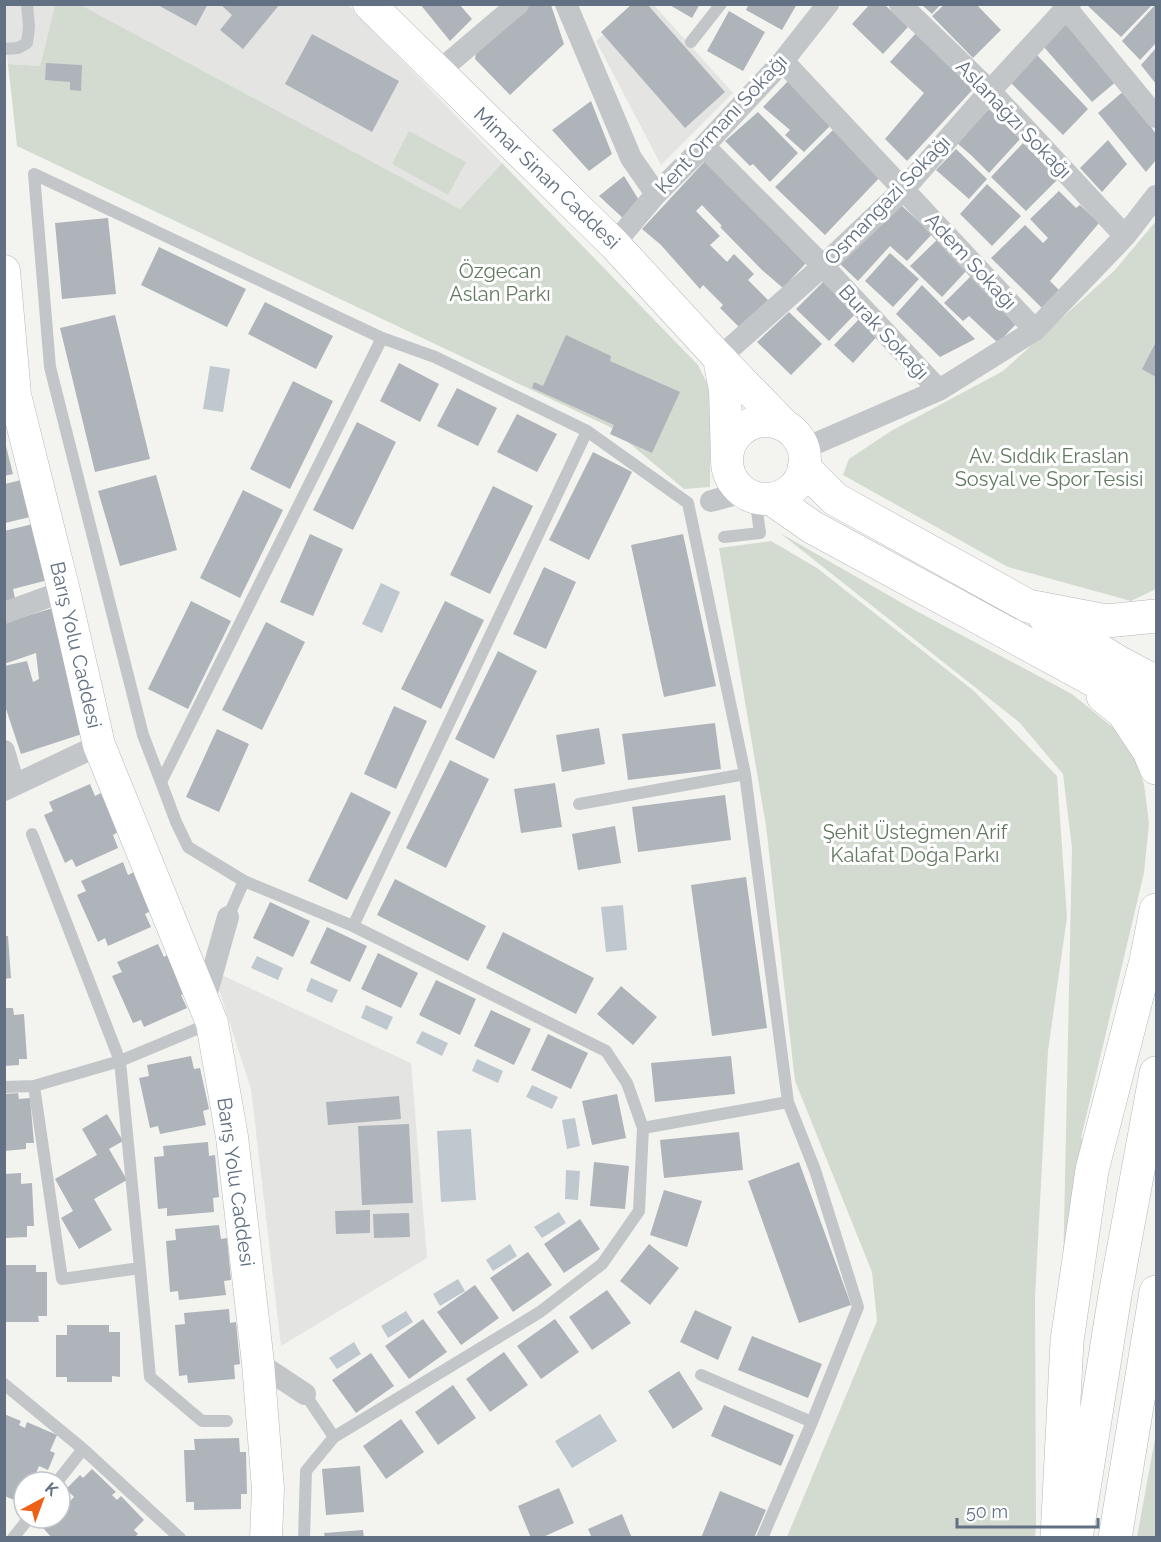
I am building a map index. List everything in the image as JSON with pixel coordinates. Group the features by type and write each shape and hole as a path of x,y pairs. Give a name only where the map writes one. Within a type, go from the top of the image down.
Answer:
{"highway":[{"path":"797,448 835,499 1028,606 1118,662 1156,682"},
{"path":"757,496 1156,714"},
{"path":"1028,606 1106,621 1156,616"},
{"path":"978,616 1076,675 1123,712 1149,751 1156,768"},
{"path":"1057,1538 1067,1341 1092,1170 1146,961 1156,910"},
{"path":"1076,1538 1115,1295 1156,1072"},
{"path":"1115,1538 1156,1292"}],"main road":[{"name":"Mimar Sinan Caddesi","path":"369,4 614,243 797,448"},
{"name":"Barış Yolu Caddesi","path":"4,271 10,397 64,591 99,745 208,1013 232,1137 258,1363 268,1489 266,1538"},
{"name":"Mimar Sinan Caddesi","path":"718,358 725,390 727,459"},
{"path":"763,421 774,422 797,448 800,479 784,494 757,496 734,483 728,472 729,447 734,437 742,429 752,424 763,421"}],"street":[{"path":"438,72 518,4"},
{"path":"566,4 631,158 656,194"},
{"name":"Kent Ormanı Sokağı","path":"614,243 656,194 783,61 828,4"},
{"name":"Aslanağzı Sokağı","path":"900,4 990,91 1125,236"},
{"path":"1066,6 1156,117"},
{"name":"Osmangazi Sokağı","path":"718,358 823,266 904,189 1066,6"},
{"name":"Adem Sokağı","path":"783,61 1035,330"},
{"name":"Burak Sokağı","path":"704,146 823,266 939,390"},
{"path":"797,448 939,390 1035,330 1125,236 1156,195"},
{"path":"711,501 757,496"},
{"path":"4,613 64,591"},
{"path":"4,751 9,787 99,745"},
{"name":"Barış Yolu Caddesi","path":"208,1013 228,917"},
{"path":"258,1363 305,1394"}],"lane":[{"path":"4,49 18,48 27,43 29,27 27,4"},
{"path":"691,42 721,4"},
{"path":"304,1538 306,1471 334,1437 540,1312 602,1264 639,1211 643,1128 627,1083 606,1051 353,926 243,881 188,847 176,822 143,735 50,367 34,174 382,338 435,357 587,431 688,503 711,501"},
{"path":"161,782 382,338"},
{"path":"353,926 587,431"},
{"path":"724,537 760,533 757,496"},
{"path":"688,503 745,774 788,1102 815,1170 858,1307 762,1538"},
{"path":"579,804 745,774"},
{"path":"32,834 120,1062 150,1377 202,1421 227,1421"},
{"path":"228,917 243,881"},
{"path":"4,1087 34,1086 120,1062 208,1013"},
{"path":"34,1086 62,1279 140,1268"},
{"path":"643,1128 788,1102"},
{"path":"700,1375 812,1422"},
{"path":"4,1384 83,1449 175,1533 160,1538"},
{"path":"305,1394 334,1437"},
{"path":"66,1470 83,1449"}],"shaded area":[{"path":"4,5 55,5 40,66 8,64"},
{"path":"81,5 348,5 502,163 460,209"},
{"path":"635,5 654,5 733,93 661,165 596,41"},
{"path":"210,366 230,369 223,412 203,409"},
{"path":"381,583 400,592 382,633 362,624"},
{"path":"623,905 627,950 606,952 601,907"},
{"path":"257,956 283,968 278,980 251,968"},
{"path":"213,971 411,1063 427,1258 281,1346 251,1089"},
{"path":"311,978 338,990 332,1003 306,991"},
{"path":"366,1005 393,1017 387,1030 361,1018"},
{"path":"422,1031 448,1043 442,1056 416,1043"},
{"path":"477,1059 503,1071 498,1083 472,1071"},
{"path":"532,1085 558,1097 552,1109 526,1097"},
{"path":"575,1118 580,1146 567,1149 562,1120"},
{"path":"471,1129 476,1200 441,1202 437,1131"},
{"path":"566,1170 580,1171 578,1200 565,1199"},
{"path":"559,1212 566,1223 542,1238 534,1227"},
{"path":"510,1244 517,1256 493,1271 486,1260"},
{"path":"458,1279 465,1291 440,1306 433,1294"},
{"path":"406,1311 413,1322 388,1338 381,1326"},
{"path":"354,1342 361,1354 337,1369 329,1358"},
{"path":"600,1414 617,1441 572,1468 555,1441"}],"green space":[{"name":"Özgecan Aslan Parkı","path":"55,5 81,5 460,209 502,163 698,365 711,391 710,487 684,489 610,427 17,146 8,64 40,66"},
{"path":"409,131 466,162 448,195 392,164"},
{"name":"Av. Sıddık Eraslan Sosyal ve Spor Tesisi","path":"1156,221 1156,589 1131,601 1008,567 843,475 849,459 891,431 1003,371 1115,270"},
{"path":"780,533 909,607 1072,694 1128,740 1144,784 1149,823 1144,873 1081,1138 1087,1140 1063,1273 1072,848 1063,774 1019,722"},
{"name":"Şehit Üsteğmen Arif Kalafat Doğa Parkı","path":"771,541 817,568 974,691 1057,776 1067,917 1048,1051 1035,1297 1035,1537 787,1537 877,1321 872,1272 795,1081 766,826 719,548"},
{"path":"1156,1433 1156,1537 1137,1537"}],"building":[{"path":"156,4 208,4 196,26"},
{"path":"220,4 280,4 243,49 220,30 232,15"},
{"path":"420,4 459,4 472,19 450,41"},
{"path":"632,4 647,4 725,92 685,128 601,32"},
{"path":"668,4 700,4 692,18"},
{"path":"749,4 797,4 782,30 746,10"},
{"path":"870,4 884,4 908,27 883,54 852,24"},
{"path":"921,4 941,4 932,14"},
{"path":"945,4 976,4 1001,30 973,58 932,16"},
{"path":"1089,4 1153,4 1121,37 1088,6"},
{"path":"1156,4 1156,43 1140,60 1122,41"},
{"path":"530,5 551,5 564,44 510,95 475,59 477,47"},
{"path":"729,11 765,32 743,71 707,51"},
{"path":"1069,21 1118,80 1092,102 1043,46"},
{"path":"916,33 976,86 907,161 885,139 924,93 890,62"},
{"path":"312,34 399,81 372,132 285,84"},
{"path":"1156,48 1156,84 1141,65"},
{"path":"1037,55 1088,109 1063,135 1010,82"},
{"path":"46,63 82,65 81,91 70,90 70,82 45,80"},
{"path":"792,77 831,125 804,152 785,135 790,130 763,107"},
{"path":"1125,90 1156,134 1156,160 1146,172 1098,113"},
{"path":"591,101 612,154 589,171 552,130"},
{"path":"989,109 1020,139 989,173 957,143"},
{"path":"758,112 798,153 770,182 753,164 750,166 725,141"},
{"path":"833,130 883,174 825,235 775,187"},
{"path":"1108,140 1127,164 1102,192 1080,168"},
{"path":"1023,143 1058,179 1026,211 991,177"},
{"path":"956,149 987,179 969,199 936,170"},
{"path":"705,161 807,262 783,288 720,227 722,226 702,205 696,211 720,236 710,245 727,262 734,254 754,274 748,280 768,300 741,329 720,308 723,305 703,285 700,289 661,245 642,229"},
{"path":"624,176 642,205 625,220 599,196"},
{"path":"987,184 1021,216 992,246 960,214"},
{"path":"1059,191 1076,208 1080,205 1099,223 1050,281 1060,291 1042,308 991,258 1025,225 1043,243 1048,238 1030,219"},
{"path":"900,204 932,234 907,261 890,246 858,281 838,262"},
{"path":"108,218 116,294 62,299 55,223"},
{"path":"938,239 968,269 942,297 910,266"},
{"path":"159,247 246,289 227,327 141,285"},
{"path":"890,253 919,279 893,307 865,281"},
{"path":"972,275 1017,323 998,343 969,316 963,321 944,303"},
{"path":"824,281 860,309 829,341 796,309"},
{"path":"922,285 975,339 940,357 896,314"},
{"path":"265,302 333,336 316,369 248,334"},
{"path":"789,312 822,344 791,375 757,342"},
{"path":"115,315 150,459 95,472 60,328"},
{"path":"862,316 880,333 853,363 834,345"},
{"path":"566,335 611,356 610,361 680,392 652,453 610,434 614,425 532,388 534,382 543,386"},
{"path":"1156,342 1156,377 1142,369"},
{"path":"399,363 439,384 420,422 380,401"},
{"path":"293,381 333,401 290,489 250,469"},
{"path":"457,388 497,408 478,446 437,426"},
{"path":"517,414 557,434 537,472 497,452"},
{"path":"357,422 396,442 353,530 313,510"},
{"path":"4,438 13,474 4,476"},
{"path":"593,452 632,472 589,560 549,540"},
{"path":"156,475 177,550 120,566 98,491"},
{"path":"21,480 30,517 5,523 5,484"},
{"path":"493,486 533,506 490,594 450,575"},
{"path":"243,490 283,510 240,598 200,578"},
{"path":"33,524 48,580 13,589 15,598 4,602 4,531"},
{"path":"310,534 343,549 313,616 280,602"},
{"path":"683,534 716,686 664,697 631,545"},
{"path":"544,567 576,582 546,649 513,634"},
{"path":"191,601 231,621 188,709 148,689"},
{"path":"445,601 484,620 441,709 401,689"},
{"path":"56,607 85,733 21,754 4,703 4,666 27,661 33,682 39,679 36,653 4,664 4,623"},
{"path":"266,622 305,642 262,730 222,710"},
{"path":"498,651 537,671 494,759 455,739"},
{"path":"394,706 427,721 396,789 364,774"},
{"path":"715,723 721,769 628,780 622,734"},
{"path":"599,728 605,764 562,772 556,735"},
{"path":"217,729 249,744 219,812 186,797"},
{"path":"450,760 489,779 446,868 406,848"},
{"path":"555,783 562,827 521,833 514,789"},
{"path":"90,784 95,796 101,793 118,832 113,835 118,848 76,867 72,859 65,863 44,815 53,811 49,802"},
{"path":"351,792 391,812 347,900 308,881"},
{"path":"725,795 731,840 638,852 632,807"},
{"path":"615,826 621,863 578,870 572,834"},
{"path":"123,862 128,875 134,872 151,911 145,914 151,927 108,946 105,938 98,942 77,895 86,891 81,881"},
{"path":"746,877 767,1028 712,1036 691,885"},
{"path":"395,879 486,926 468,961 377,915"},
{"path":"270,902 310,921 293,957 253,938"},
{"path":"327,927 367,946 350,982 310,963"},
{"path":"503,932 594,978 576,1014 486,968"},
{"path":"4,936 8,936 11,978 4,979"},
{"path":"158,944 164,957 169,954 187,993 181,995 187,1008 144,1027 141,1020 133,1023 112,976 122,972 117,962"},
{"path":"378,953 418,973 401,1008 361,989"},
{"path":"436,980 476,999 460,1035 419,1015"},
{"path":"621,986 657,1017 633,1045 597,1014"},
{"path":"4,1008 13,1008 14,1015 24,1014 27,1059 19,1059 19,1065 4,1066"},
{"path":"491,1010 531,1029 514,1065 474,1046"},
{"path":"548,1034 588,1053 571,1089 531,1070"},
{"path":"191,1056 194,1069 200,1068 209,1109 203,1111 206,1125 160,1134 158,1126 150,1128 139,1078 149,1076 147,1065"},
{"path":"731,1056 735,1094 655,1102 651,1063"},
{"path":"18,1093 19,1099 30,1098 34,1143 26,1143 26,1149 4,1151 4,1094"},
{"path":"617,1094 626,1138 592,1145 582,1101"},
{"path":"399,1096 401,1119 328,1125 326,1102"},
{"path":"107,1114 123,1141 109,1149 127,1180 94,1199 112,1230 79,1249 61,1218 73,1211 55,1179 97,1155 82,1129"},
{"path":"409,1124 413,1203 362,1205 358,1126"},
{"path":"739,1132 743,1170 664,1178 660,1140"},
{"path":"208,1142 209,1156 215,1155 219,1197 213,1198 214,1212 167,1216 167,1208 158,1209 154,1157 164,1156 163,1146"},
{"path":"594,1162 629,1166 625,1209 590,1206"},
{"path":"799,1162 851,1305 799,1323 748,1181"},
{"path":"21,1173 21,1184 32,1183 34,1226 27,1226 27,1237 4,1238 4,1174"},
{"path":"664,1190 702,1201 687,1247 650,1235"},
{"path":"370,1210 370,1233 336,1234 335,1211"},
{"path":"409,1213 410,1237 374,1238 373,1214"},
{"path":"580,1219 600,1249 564,1273 544,1244"},
{"path":"219,1225 221,1239 227,1238 231,1280 224,1281 226,1295 179,1300 178,1291 170,1292 166,1241 176,1240 175,1229"},
{"path":"649,1244 679,1268 650,1305 620,1281"},
{"path":"528,1252 552,1285 513,1312 490,1278"},
{"path":"4,1265 36,1265 36,1272 47,1272 47,1316 38,1316 39,1322 4,1322"},
{"path":"475,1285 499,1318 461,1345 437,1312"},
{"path":"607,1290 631,1323 592,1350 569,1317"},
{"path":"229,1309 230,1323 236,1322 240,1364 234,1365 235,1379 188,1383 187,1375 179,1376 175,1325 185,1324 184,1313"},
{"path":"695,1310 732,1327 718,1360 680,1342"},
{"path":"423,1319 447,1352 409,1379 385,1346"},
{"path":"555,1319 579,1352 541,1379 517,1346"},
{"path":"67,1325 109,1325 109,1332 120,1332 120,1377 112,1376 112,1382 67,1382 67,1377 56,1377 56,1335 67,1335"},
{"path":"752,1336 822,1364 808,1398 738,1370"},
{"path":"504,1352 528,1385 490,1412 466,1379"},
{"path":"371,1353 394,1386 356,1413 332,1380"},
{"path":"679,1371 703,1409 673,1429 648,1391"},
{"path":"453,1385 476,1418 438,1445 415,1412"},
{"path":"724,1405 794,1435 781,1466 711,1436"},
{"path":"4,1414 21,1421 19,1425 25,1428 27,1422 57,1435 50,1451 55,1453 48,1470 39,1466 37,1470 12,1470 12,1499 4,1496"},
{"path":"401,1419 424,1452 386,1479 363,1446"},
{"path":"239,1438 240,1452 246,1452 247,1494 241,1494 241,1509 194,1510 194,1502 186,1502 184,1450 195,1450 194,1439"},
{"path":"360,1466 364,1512 326,1515 322,1469"},
{"path":"92,1469 116,1492 112,1495 117,1500 121,1496 144,1520 134,1530 138,1534 134,1538 52,1538 45,1530 72,1530 72,1499 74,1497 72,1483 80,1475 83,1478"},
{"path":"559,1488 574,1523 541,1538 531,1538 518,1506"},
{"path":"720,1491 766,1510 754,1538 701,1538"},
{"path":"622,1514 632,1538 592,1538 588,1529"},
{"path":"363,1530 364,1538 325,1538 324,1533"}]}
